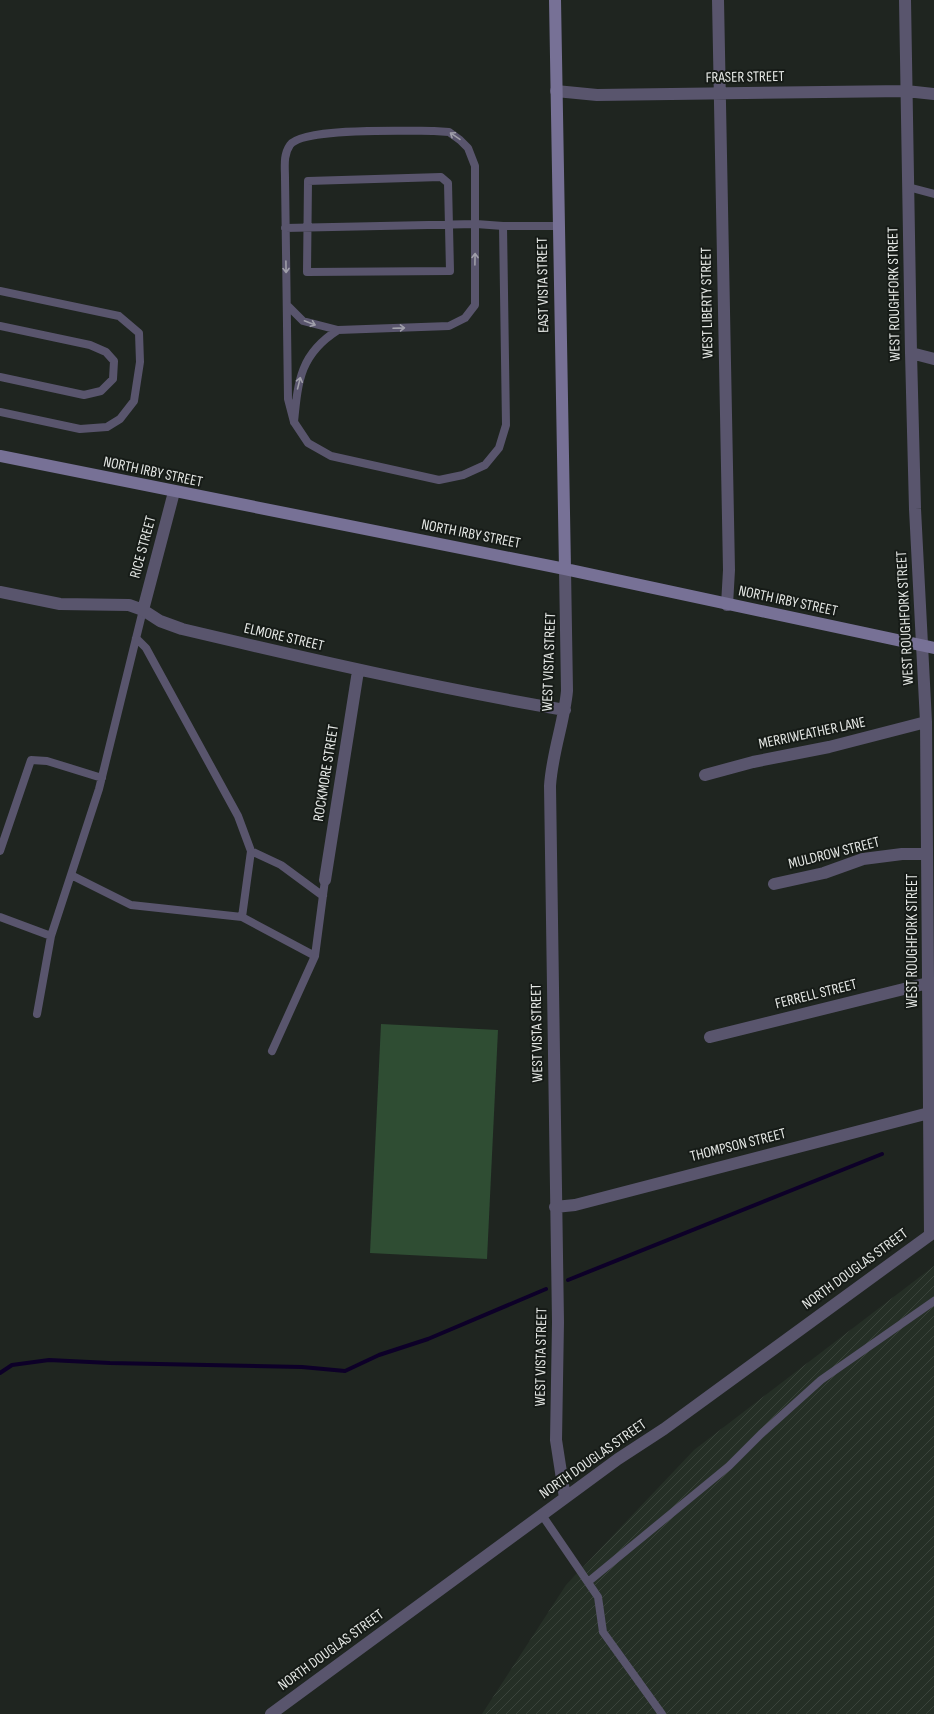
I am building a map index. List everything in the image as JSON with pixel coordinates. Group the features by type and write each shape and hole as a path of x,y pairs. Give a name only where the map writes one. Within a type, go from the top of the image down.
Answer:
{"main road":[{"name":"EAST VISTA STREET","path":"555,0 565,569"},
{"name":"NORTH IRBY STREET","path":"0,456 565,569 727,605 934,648"}],"street":[{"name":"WEST LIBERTY STREET","path":"718,0 729,570 727,605"},
{"name":"WEST ROUGHFORK STREET","path":"905,0 911,353 926,722 927,854 931,901 928,983 932,1233"},
{"name":"FRASER STREET","path":"556,91 597,95 906,91 934,94"},
{"path":"911,353 934,359"},
{"name":"RICE STREET","path":"143,610 174,492"},
{"name":"WEST VISTA STREET","path":"565,569 567,691 565,710 554,753 550,786 555,1207 558,1322 556,1440 565,1498"},
{"name":"ELMORE STREET","path":"0,592 60,604 129,605 143,610 170,625 358,671 466,693 565,710"},
{"name":"ROCKMORE STREET","path":"325,880 358,671"},
{"name":"MERRIWEATHER LANE","path":"704,775 753,762 829,748 926,722"},
{"name":"MULDROW STREET","path":"774,884 824,873 863,859 902,854 927,854"},
{"name":"FERRELL STREET","path":"710,1037 928,983"},
{"name":"THOMPSON STREET","path":"555,1207 575,1205 929,1113"},
{"name":"NORTH DOUGLAS STREET","path":"271,1714 565,1498 664,1428 932,1233"}],"lane":[{"path":"287,306 303,321 318,327 338,330 449,326 466,318 475,304 476,166 468,148 460,140 449,132 434,131 323,133 301,137 290,144 286,154 285,228 288,399 294,422 308,443 331,456 439,480 463,476 485,465 499,448 506,425 503,226"},
{"path":"441,177 448,183 450,271 307,272 306,228 308,181 441,177"},
{"path":"908,187 934,194"},
{"path":"285,228 476,224 503,226 558,226"},
{"path":"0,291 119,316 139,334 140,362 134,401 120,419 107,427 80,429 0,412"},
{"path":"0,326 90,345 106,352 114,361 113,379 102,391 84,395 0,377"},
{"path":"294,422 297,389 302,372 312,351 324,339 338,330"},
{"path":"36,1014 51,936 102,778 143,610"},
{"path":"136,638 146,648 234,809 251,851 242,917"},
{"path":"0,852 31,760 47,761 102,778"},
{"path":"251,851 281,865 323,896"},
{"path":"71,875 130,905 242,917 315,956"},
{"path":"272,1051 315,956 325,880"},
{"path":"0,917 51,936"},
{"path":"588,1582 729,1466 761,1434 821,1380 934,1302"},
{"path":"542,1515 598,1597 603,1632 662,1714"}],"shaded area":[{"path":"934,1266 934,1714 482,1714 566,1585 694,1450"}],"green space":[{"path":"381,1024 498,1030 487,1259 370,1253"}],"waterway":[{"path":"568,1280 882,1154"},
{"path":"0,1373 12,1365 49,1360 110,1363 302,1367 345,1371 379,1355 428,1339 546,1289"}]}
